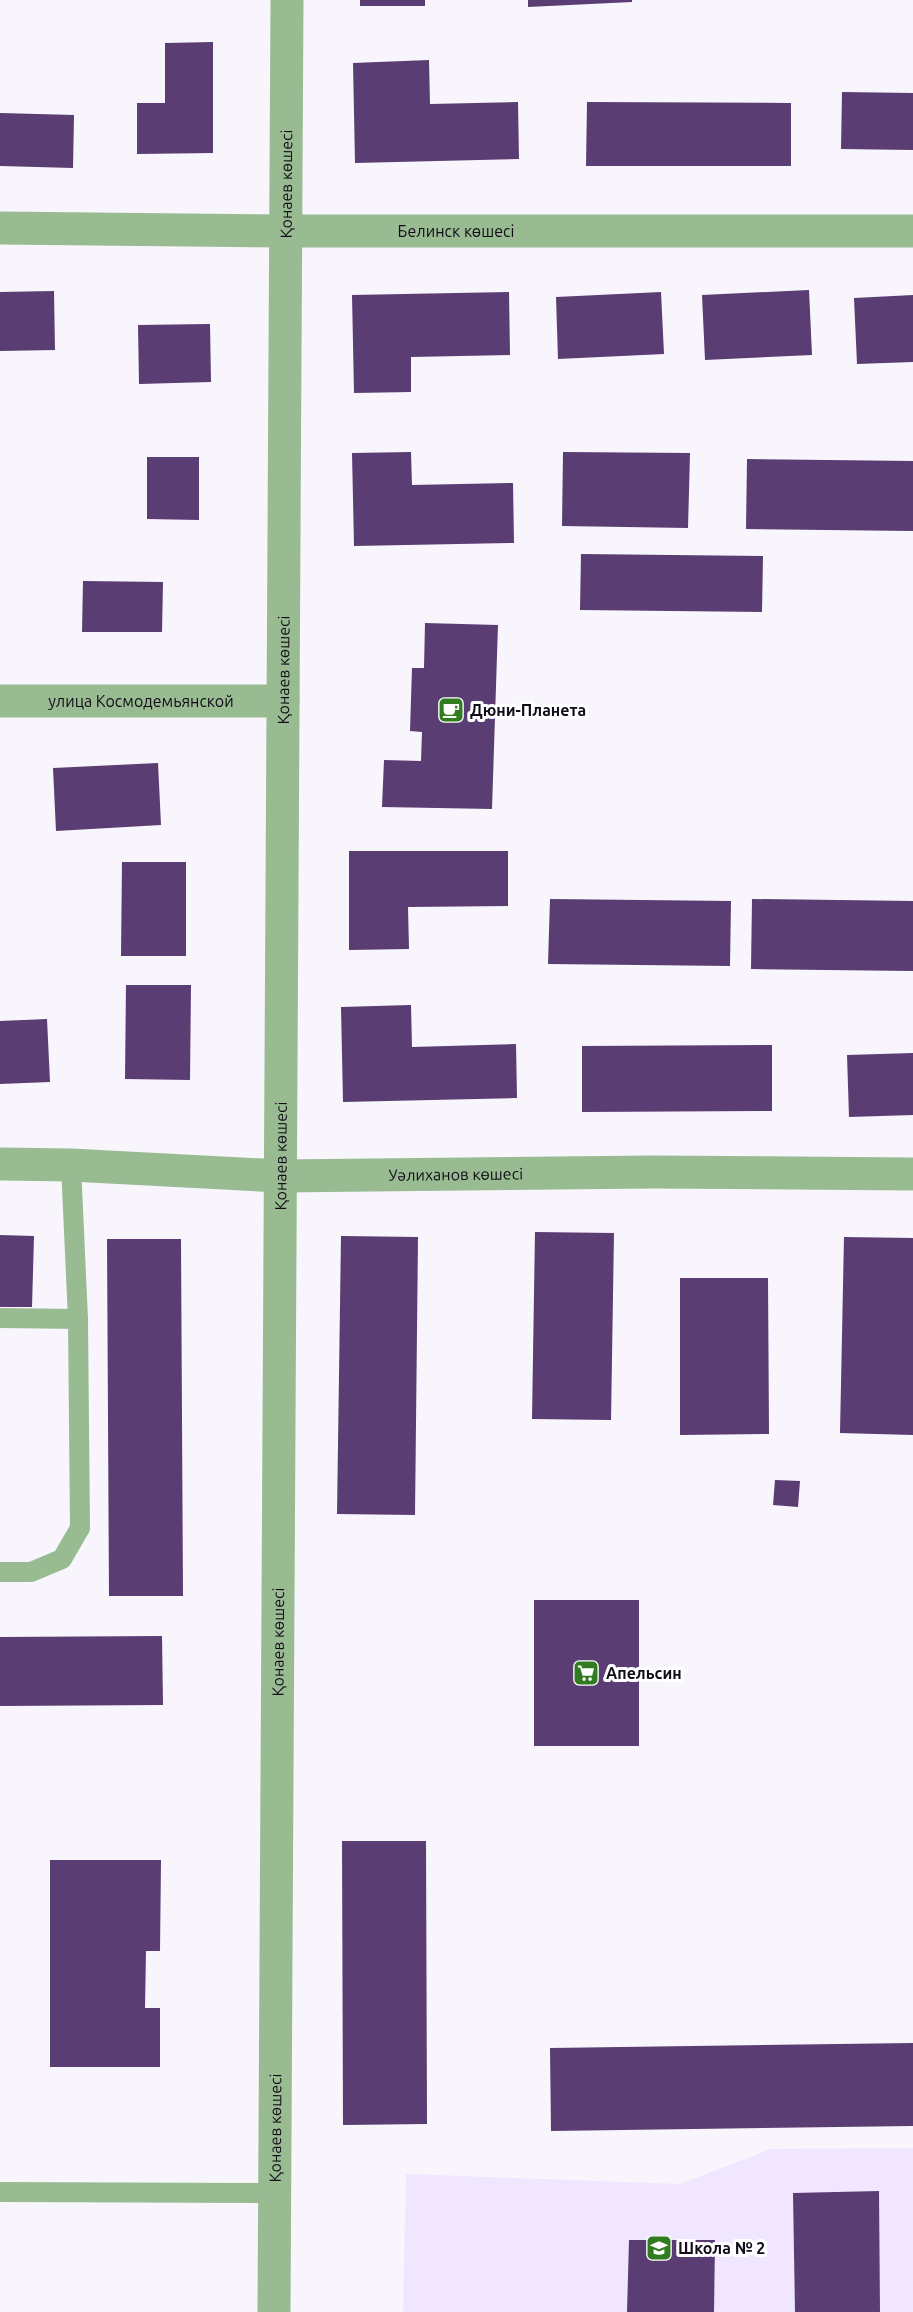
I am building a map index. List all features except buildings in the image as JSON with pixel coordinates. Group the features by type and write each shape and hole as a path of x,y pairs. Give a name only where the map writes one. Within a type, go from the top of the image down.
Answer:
{"street":[{"name":"Қонаев көшесі","path":"274,2312 287,0"},
{"name":"Белинск көшесі","path":"0,228 286,231 913,231"},
{"name":"улица Космодемьянской","path":"0,701 283,701"},
{"name":"Уәлиханов көшесі","path":"0,1164 70,1165 280,1176 653,1172 913,1174"}],"lane":[{"path":"0,1572 31,1572 62,1559 80,1528 78,1319 70,1165"},
{"path":"0,1318 78,1319"},
{"path":"0,2192 275,2193"}],"shaded area":[{"name":"Школа № 2","path":"913,2148 913,2312 403,2312 406,2174 680,2184 771,2149"}],"place":[{"name":"Дюни-Планета","path":"451,710"},
{"name":"Апельсин","path":"586,1673"},
{"name":"Школа № 2","path":"659,2248"}]}
